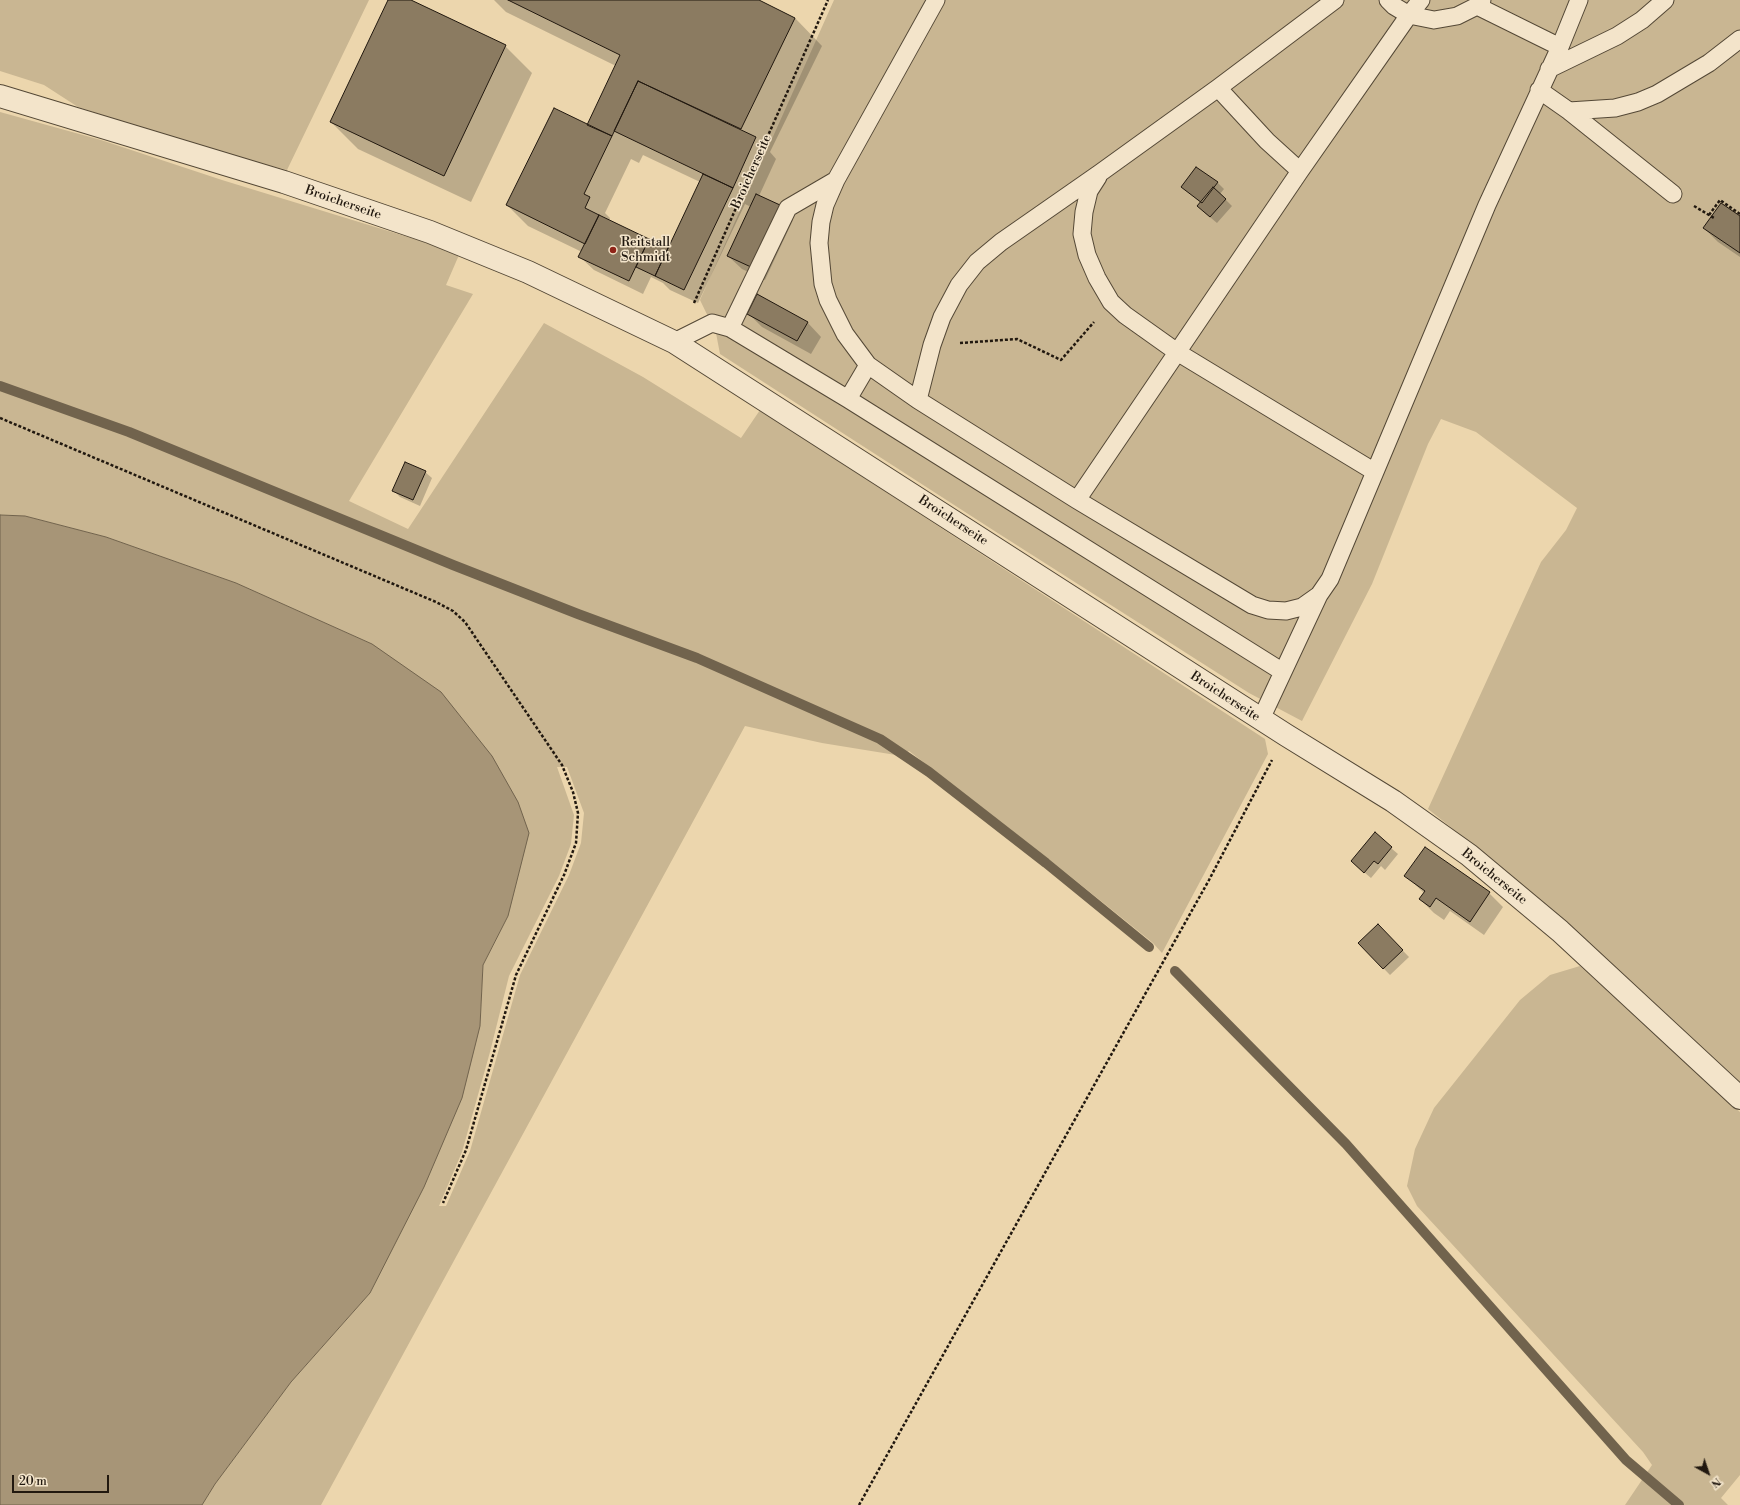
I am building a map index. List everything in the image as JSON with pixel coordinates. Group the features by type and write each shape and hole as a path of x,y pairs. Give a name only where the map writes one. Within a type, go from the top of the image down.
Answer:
{"street":[{"name":"Broicherseite","path":"0,96 284,182 437,235 528,272 674,342 1286,735 1393,801 1469,855 1560,931 1740,1098"}],"lane":[{"path":"936,0 836,180 825,204 821,222 819,243 823,284 835,317 845,334 868,365 918,400 1077,500 1252,605 1268,610 1286,611 1302,607 1320,595"},
{"path":"918,400 932,345 942,317 959,285 977,262 1001,242 1218,88 1335,0"},
{"path":"1388,0 1409,15 1434,20 1457,16 1479,3 1560,47"},
{"path":"1077,500 1300,171 1421,0"},
{"path":"1261,719 1320,595 1330,579 1487,205 1560,47 1579,0"},
{"path":"1549,69 1617,36 1642,20 1665,0"},
{"path":"1569,111 1615,108 1638,102 1657,94 1709,63 1740,39"},
{"path":"1218,88 1267,141 1300,171"},
{"path":"1540,90 1674,194"},
{"path":"1100,173 1089,191 1084,212 1082,234 1087,255 1092,267 1111,302 1125,314 1178,352 1375,472"},
{"path":"730,328 788,208 836,180"},
{"path":"674,342 712,323 730,328 848,399 1283,672"},
{"path":"848,399 868,365"}],"path":[{"name":"Broicherseite","path":"674,342 684,327 828,0"},
{"path":"1709,215 1720,200 1740,214"},
{"path":"932,345 1017,339 1061,360 1111,302"},
{"path":"0,418 429,599 452,611 465,622 562,765 573,792 578,814 576,843 564,875 516,975 466,1150 444,1203"},
{"path":"858,1505 1209,880 1286,735"}],"shaded area":[{"path":"0,0 369,0 287,170 203,148 78,107 44,85 0,71"},
{"path":"834,0 1740,0 1740,1084 1560,918 1428,809 1541,562 1566,530 1577,508 1476,432 1441,419 1428,444 1372,584 1302,721 1249,693 720,354 716,333 700,300"},
{"path":"0,112 101,140 222,180 421,241 459,255 446,285 473,294 349,501 408,529 544,323 643,377 741,438 760,410 1265,739 1268,754 1162,953 1153,943 1050,860 909,751 902,756 822,743 745,726 321,1505 202,1505 215,1484 291,1382 370,1293 480,1026 483,965 508,916 372,644 236,583 106,537 25,516 0,515","holes":["557,767 567,767 584,813 581,843 569,875 520,975 470,1151 446,1206 439,1206 462,1152 490,1052 509,976 559,876 571,844 574,815"]},
{"path":"0,515 25,516 106,537 236,583 372,644 441,692 492,756 518,802 529,833 508,916 483,965 480,1026 462,1098 424,1187 370,1293 291,1382 215,1484 202,1505 0,1505"},
{"path":"1580,966 1740,1112 1740,1475 1721,1498 1728,1505 1625,1505 1652,1465 1643,1452 1417,1206 1407,1186 1415,1149 1434,1108 1520,1000 1550,975"}],"building":[{"path":"388,0 411,0 506,45 444,176 330,122"},
{"path":"508,0 759,0 795,18 741,129 638,81 612,136 587,125 620,55"},
{"path":"638,81 756,137 733,188 614,131"},
{"path":"554,108 612,136 584,194 590,197 585,208 599,215 585,244 506,205"},
{"path":"1196,167 1218,182 1202,203 1181,187"},
{"path":"703,174 733,188 684,290 655,276"},
{"path":"1213,187 1226,199 1210,217 1197,206"},
{"path":"756,194 780,205 751,267 727,256"},
{"path":"1721,203 1740,216 1740,253 1703,228"},
{"name":"Reitstall Schmidt","path":"599,215 649,239 629,281 578,257"},
{"path":"649,239 668,248 655,276 636,267"},
{"path":"757,294 808,322 797,341 747,314"},
{"path":"405,462 426,471 413,500 392,491"},
{"path":"1375,832 1392,847 1378,864 1374,861 1364,873 1351,861"},
{"path":"1425,847 1490,892 1470,922 1436,898 1430,907 1419,899 1425,891 1404,876"},
{"path":"1378,924 1403,950 1383,969 1358,943"}],"waterway":[{"path":"0,386 129,432 453,565 578,614 697,658 880,739 929,772 1046,863 1149,947"},
{"path":"1175,971 1346,1144 1626,1460 1679,1505"}],"place":[{"name":"Reitstall Schmidt","path":"613,250"}]}
